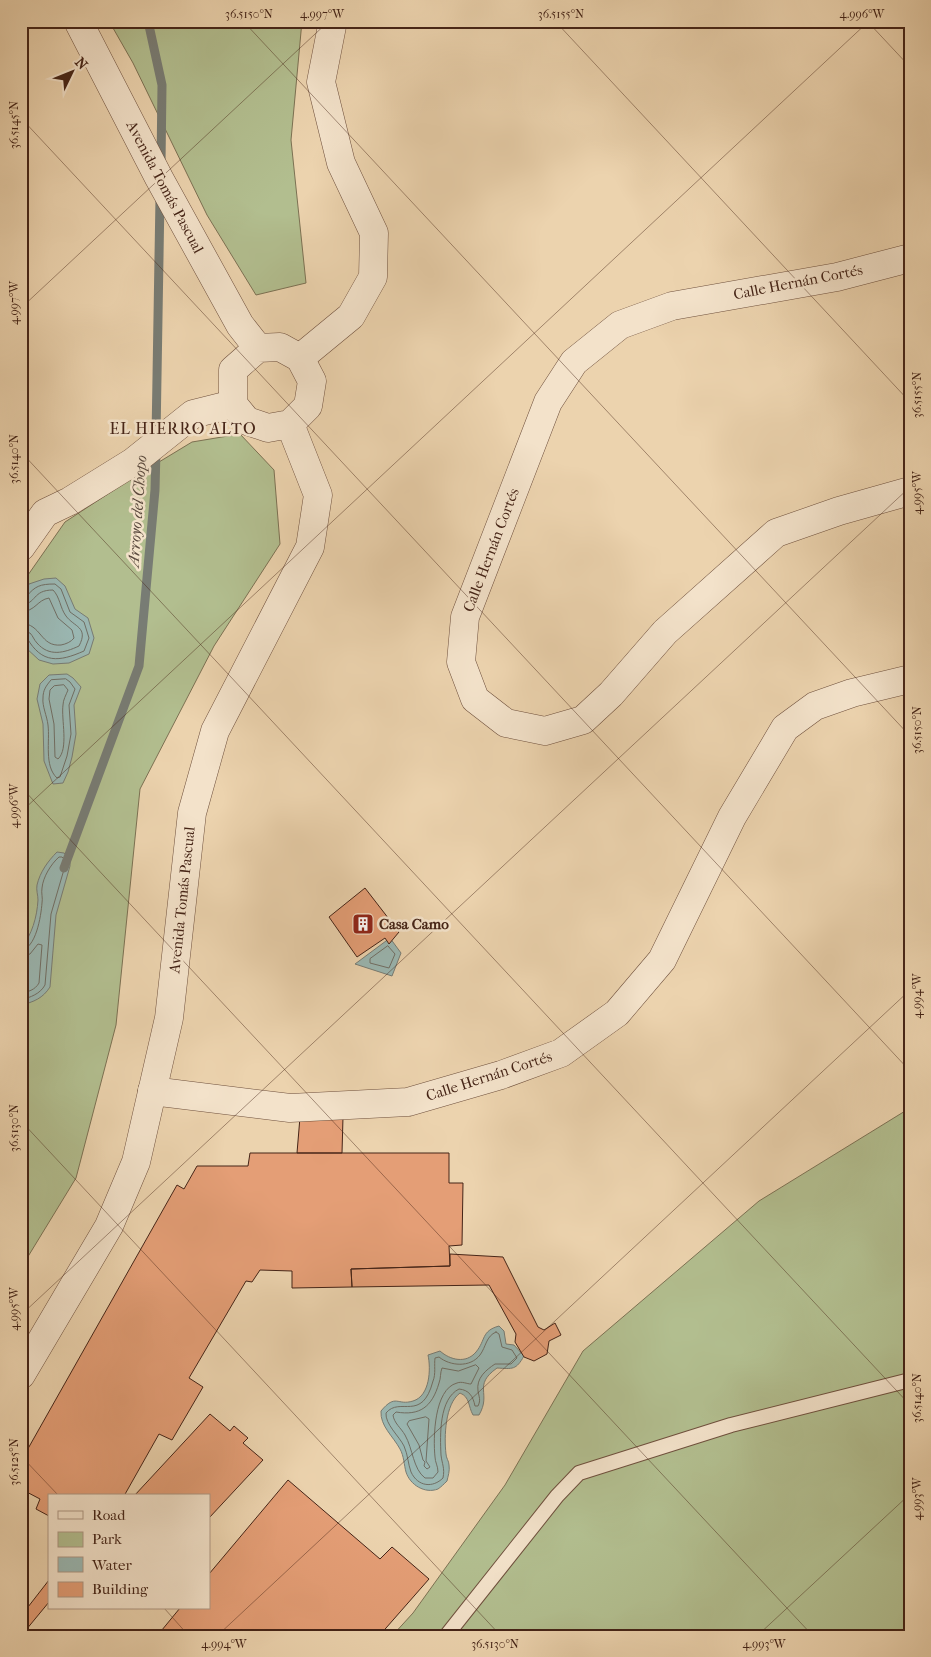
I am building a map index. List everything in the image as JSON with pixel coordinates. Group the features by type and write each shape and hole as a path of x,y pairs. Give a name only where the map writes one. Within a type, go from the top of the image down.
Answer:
{"street":[{"name":"Avenida Tomás Pascual","path":"78,21 163,187 240,325 258,348"},
{"path":"300,358 351,316 373,278 374,233 341,163 321,82 333,21"},
{"name":"Calle Hernán Cortés","path":"910,258 837,277 672,306 620,325 574,362 548,402 465,617 461,662 475,699 506,723 545,731 583,720 611,694 664,632 776,533 838,511 910,492"},
{"path":"280,347 300,358 312,381 308,406 290,424 268,428 248,421 233,404 234,370 258,348 280,347"},
{"path":"21,546 45,513 133,462 192,414 233,404"},
{"name":"Avenida Tomás Pascual","path":"21,1375 109,1226 136,1162 169,1018 192,813 216,731 310,547 318,495 290,424"},
{"name":"Calle Hernán Cortés","path":"152,1091 290,1108 408,1102 501,1075 561,1053 617,1013 662,960 732,816 785,728 815,706 852,692 910,679"}],"lane":[{"path":"446,1636 557,1496 579,1474 731,1425 910,1380"}],"green space":[{"path":"109,21 302,21 291,140 306,283 256,295 207,215 133,63"},
{"path":"240,434 274,470 280,544 214,646 140,789 116,1025 76,1178 21,1268 21,585 65,522 192,442"},
{"path":"910,1108 910,1636 392,1636 413,1613 505,1485 583,1351 759,1201"}],"water":[{"path":"56,578 65,586 75,609 88,618 94,638 89,654 69,663 53,664 39,660 25,647 21,633 21,597 29,584 44,579"},
{"path":"67,674 81,687 74,705 76,734 72,757 63,783 53,784 44,761 43,724 37,699 40,684 49,675"},
{"path":"57,852 64,853 70,858 70,866 56,915 50,987 38,999 21,1005 21,948 31,932 35,919 38,900 38,880 45,867"},
{"path":"390,938 401,953 392,976 355,964"},
{"path":"499,1326 504,1331 506,1344 514,1345 524,1356 514,1368 497,1368 485,1380 484,1401 479,1415 473,1415 467,1399 463,1395 460,1393 455,1398 448,1413 445,1439 446,1455 449,1462 447,1481 438,1489 423,1489 414,1484 408,1477 401,1452 385,1426 381,1411 393,1401 413,1401 423,1394 429,1374 428,1355 440,1351 448,1357 468,1358 479,1348 486,1333"}],"building":[{"name":"Casa Camo","path":"365,888 399,932 389,944 385,938 357,957 329,917"},
{"path":"300,1117 343,1117 342,1153 297,1153"},
{"path":"250,1153 449,1153 449,1183 463,1183 462,1245 449,1246 450,1266 351,1269 352,1287 292,1288 292,1271 260,1270 252,1282 246,1281 189,1378 203,1387 172,1440 159,1434 125,1494 48,1494 48,1515 36,1509 40,1499 21,1489 21,1461 177,1185 184,1189 197,1166 248,1166"},
{"path":"450,1254 503,1257 538,1327 544,1330 555,1323 561,1335 549,1341 547,1354 534,1361 524,1357 515,1342 516,1334 489,1285 352,1287 351,1269 450,1266"},
{"path":"210,1414 230,1431 234,1426 248,1438 243,1443 263,1460 210,1517 210,1494 136,1494"},
{"path":"288,1480 380,1559 392,1547 429,1579 379,1636 157,1636 178,1610 210,1610 210,1573"},
{"path":"48,1581 48,1603 21,1636 21,1616"}],"waterway":[{"name":"Arroyo del Chopo","path":"148,21 162,85 161,164"},
{"name":"Arroyo del Chopo","path":"156,437 160,197"},
{"name":"Arroyo del Chopo","path":"64,868 139,666 155,490 156,450"}],"place":[{"name":"Casa Camo","path":"363,924"}],"district":[{"name":"EL HIERRO ALTO","path":"183,428"}]}
